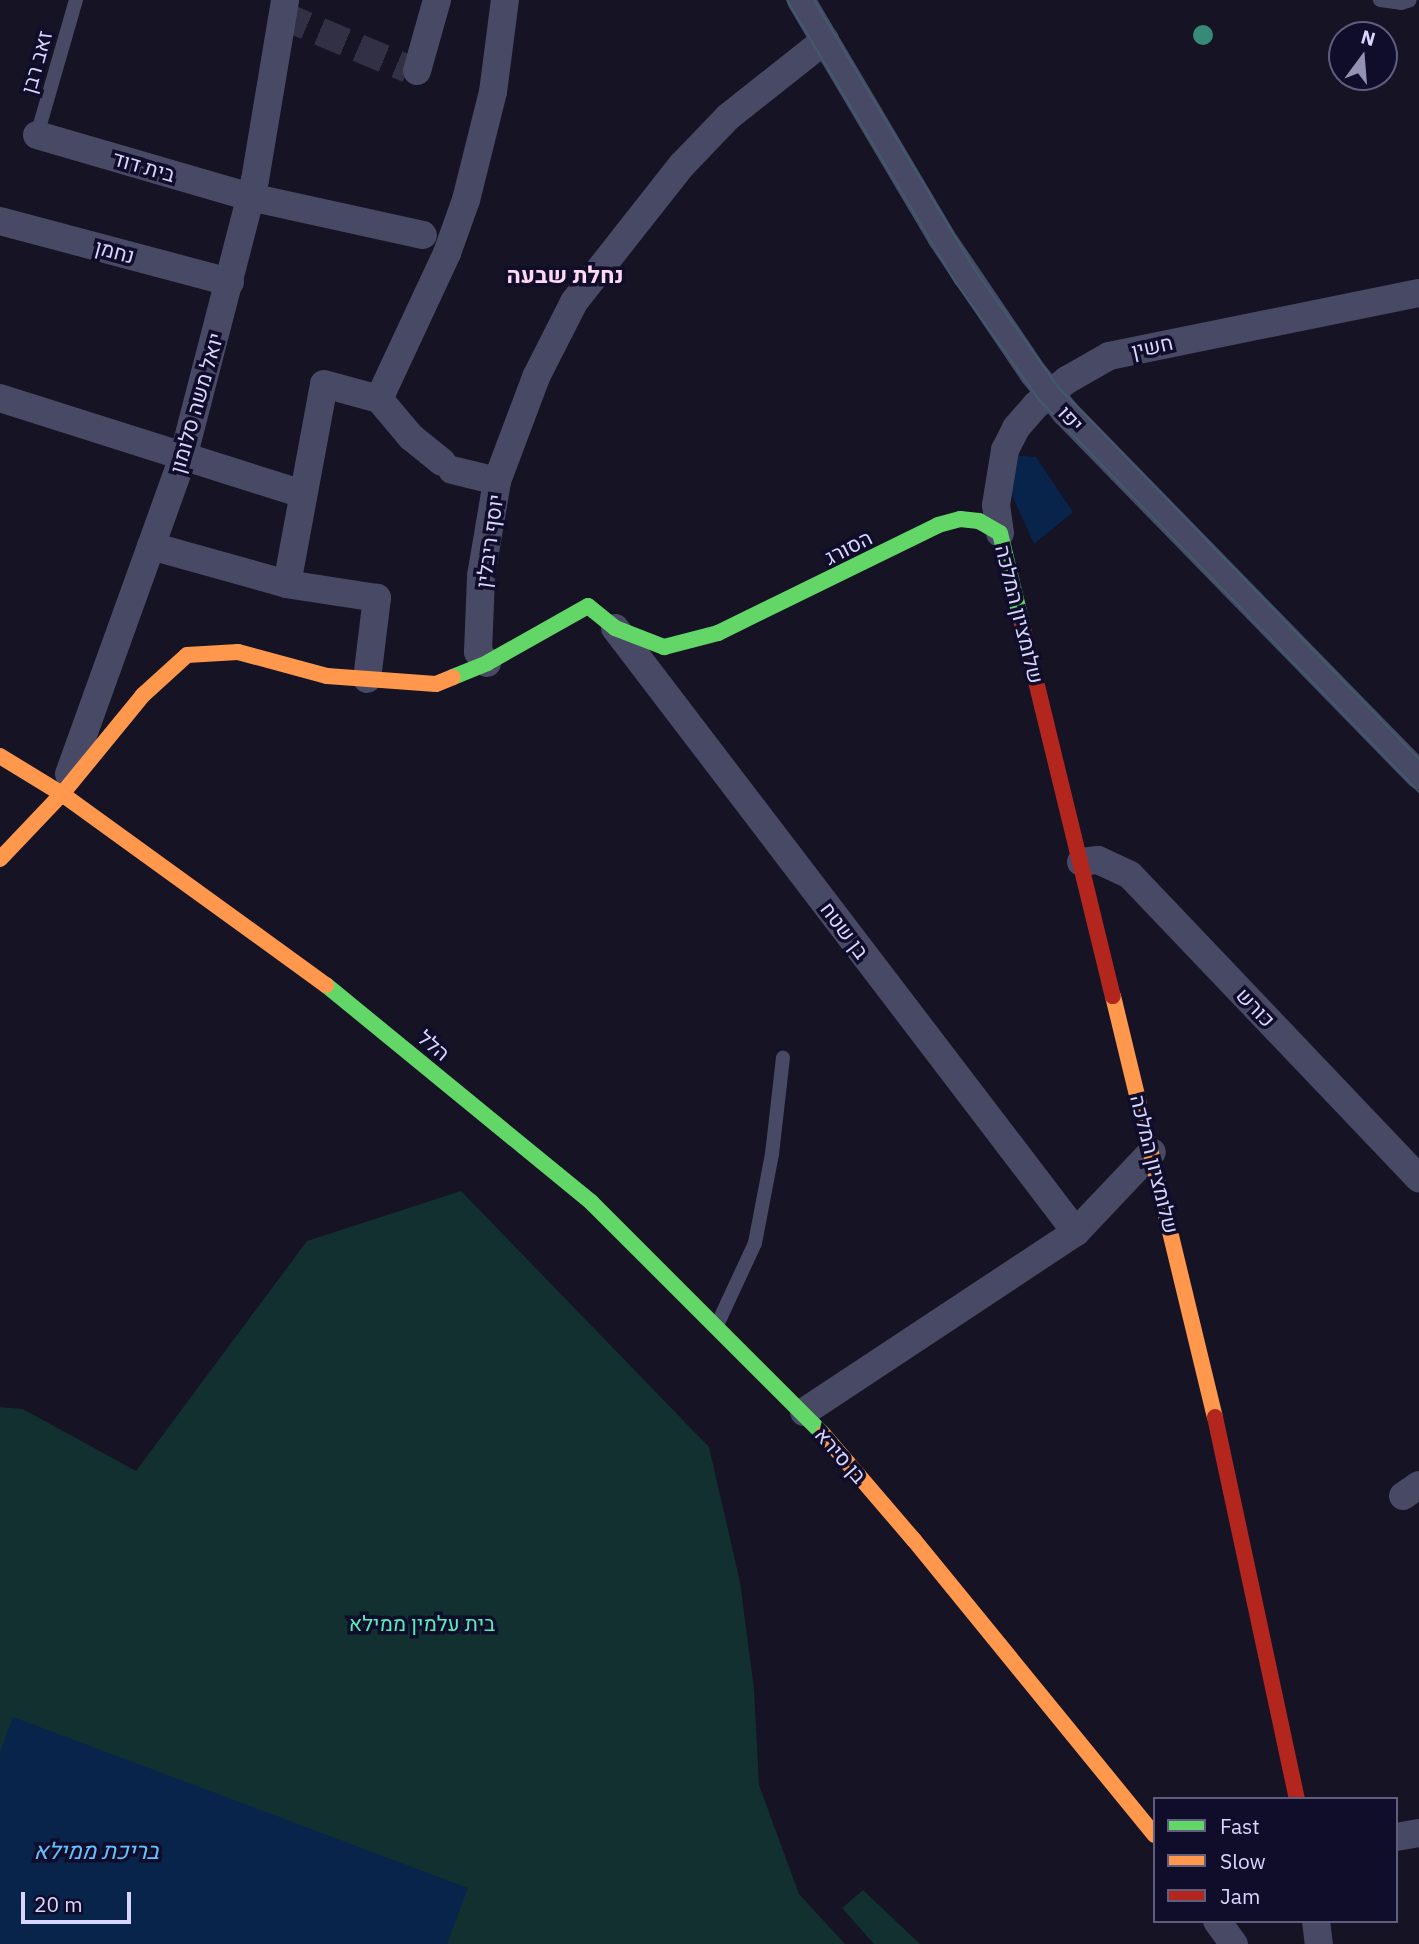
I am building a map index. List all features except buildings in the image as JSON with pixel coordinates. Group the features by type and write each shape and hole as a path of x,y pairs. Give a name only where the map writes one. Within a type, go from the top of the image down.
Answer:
{"street":[{"name":"יואל משה סלומון","path":"62,794 184,454 250,197 285,0"},
{"path":"418,71 437,0"},
{"path":"379,399 447,253 466,200 493,92 505,0"},
{"name":"יפו","path":"801,0 965,276 1050,394 1419,775"},
{"name":"יוסף ריבלין","path":"487,663 478,652 481,576 497,481 536,377 574,302 676,172 719,127 750,97 825,40"},
{"name":"בית דוד","path":"37,135 250,197 424,235"},
{"name":"נחמן","path":"0,221 230,282"},
{"name":"חשין","path":"1000,533 996,505 1005,450 1016,428 1036,405 1050,394 1108,356 1419,293"},
{"path":"287,584 324,384 379,399 411,437 447,466 497,481"},
{"path":"0,398 184,454 303,494"},
{"name":"הסורג","path":"487,663 588,606 615,628 664,647 718,633 938,525 960,519 979,522 1000,533"},
{"name":"שלומציון המלכה","path":"1000,533 1223,1446 1297,1797"},
{"path":"151,546 287,584 377,598 367,679"},
{"name":"בן שטח","path":"615,628 1076,1233"},
{"path":"0,859 62,794 144,695 187,655 238,652 327,676 436,684 487,663"},
{"name":"הלל","path":"0,756 62,794 345,999 591,1202 804,1412"},
{"name":"כורש","path":"1081,862 1098,860 1130,875 1419,1178"},
{"name":"בן סירא","path":"1152,1152 1076,1233 804,1412 915,1540 1153,1833"},
{"path":"1398,1837 1419,1833"},
{"path":"1218,1923 1234,1944"},
{"path":"1316,1923 1319,1944"}],"lane":[{"name":"זאב רבן","path":"37,135 76,0"},
{"path":"1380,0 1401,3 1410,0"},
{"path":"716,1326 755,1243 772,1154 783,1058"}],"green space":[{"name":"בית עלמין ממילא","path":"461,1191 709,1447 740,1582 754,1689 759,1785 799,1894 845,1944 0,1944 0,1407 23,1409 136,1471 307,1241"},
{"path":"863,1890 920,1944 874,1944 842,1908"}],"water":[{"path":"993,453 1036,457 1073,512 1034,544"},
{"name":"בריכת ממילא","path":"13,1717 468,1888 447,1944 0,1944 0,1752"}],"tunnel":[{"path":"281,15 408,69"}],"tram line":[{"path":"787,0 956,283 1040,401 1419,792"},
{"path":"814,0 975,270 1058,387 1419,759"}],"traffic: fast":[{"path":"453,677 487,663 588,606 615,628 664,647 718,633 938,525 960,519 979,521 1000,533 1022,624"},
{"path":"326,985 591,1202 823,1434"}],"traffic: slow":[{"path":"0,859 62,794 143,695 187,655 238,652 327,676 436,684 453,677"},
{"path":"0,756 62,794 326,985"},
{"path":"1113,996 1215,1417"},
{"path":"823,1434 914,1540 1153,1833"}],"traffic: jam":[{"path":"1022,624 1113,996"},
{"path":"1215,1417 1297,1797"}],"district":[{"name":"נחלת שבעה","path":"565,274"}]}
